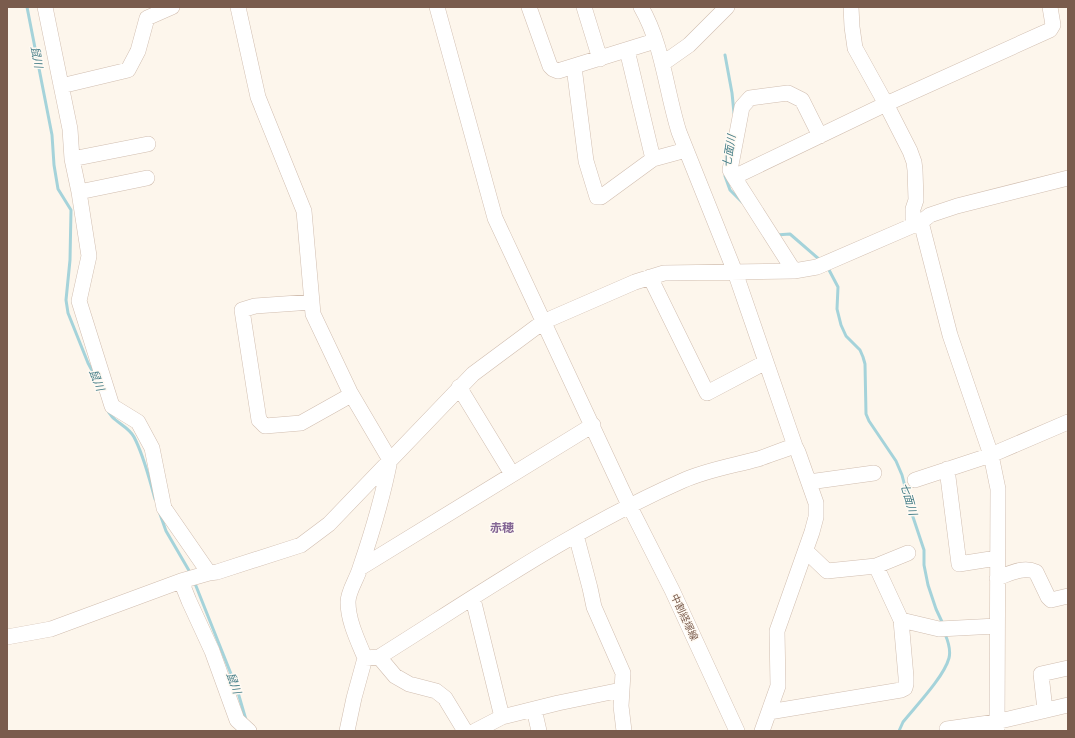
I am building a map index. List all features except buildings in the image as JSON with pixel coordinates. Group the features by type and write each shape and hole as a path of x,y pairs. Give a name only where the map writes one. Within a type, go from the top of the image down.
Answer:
{"street":[{"path":"45,7 70,129 72,159 79,192 88,256 79,301 112,406 138,422 152,448 164,508 194,577 189,601 212,651 237,720 245,727"},
{"path":"61,86 128,70 138,51 147,18 172,7"},
{"path":"238,7 258,97 304,211 313,314 351,394 390,460 360,568 348,598 352,626 372,658 395,676 409,684 436,691 445,698 465,731"},
{"name":"中割経塚線","path":"437,7 495,218 593,425 629,506 672,590 737,731"},
{"path":"529,7 550,66 552,69 558,71 655,41"},
{"path":"584,7 600,59"},
{"path":"641,7 649,21 662,64 674,117 735,272 816,503 816,517 806,551 777,630 778,686 762,731"},
{"path":"662,64 689,45 727,7"},
{"path":"851,7 855,48 886,104 914,162 916,200 913,209 913,219 921,222"},
{"path":"734,177 886,104 1050,30 1053,25 1050,7"},
{"path":"627,50 653,159"},
{"path":"574,67 586,161 597,197 601,197 653,159 686,150"},
{"path":"794,271 730,170 742,107 750,98 788,93 802,100 820,136"},
{"path":"72,159 148,144"},
{"path":"79,192 147,178"},
{"path":"7,637 51,629 194,577 216,572 302,545 329,524 473,374 543,322 596,298 635,282 664,273 794,271 817,267 921,222 930,216 957,206 1068,178"},
{"path":"921,222 950,335 991,455 998,489 996,726"},
{"path":"650,277 707,393 766,362"},
{"path":"312,302 255,306 242,310 259,420 266,426 301,423 351,394"},
{"path":"460,387 512,474"},
{"path":"914,480 991,455 1068,422"},
{"path":"360,568 593,425"},
{"path":"347,731 372,658 473,599 541,555 629,506 683,480 705,472 759,459 795,446"},
{"path":"947,469 959,564 997,558"},
{"path":"809,482 874,473"},
{"path":"576,535 594,607 623,673 621,706 624,731"},
{"path":"806,551 827,571 876,566 908,553"},
{"path":"769,712 901,690 905,688 906,677 901,620 876,566"},
{"path":"997,578 1016,571 1028,569 1036,572 1048,597 1051,600 1068,596"},
{"path":"473,599 502,717"},
{"path":"901,620 945,628 997,626"},
{"path":"1045,710 1041,674 1068,668"},
{"path":"475,731 502,717 558,703 621,690"},
{"path":"947,729 996,726 1045,710 1068,705"},
{"path":"534,709 539,731"}],"waterway":[{"name":"鼠川","path":"27,7 52,135 54,165 58,189 71,210 70,260 66,300 68,313 88,363 96,378"},
{"name":"七面川","path":"725,55 734,113"},
{"name":"七面川","path":"725,176 730,190 742,202"},
{"name":"七面川","path":"776,235 790,234 820,260"},
{"name":"七面川","path":"828,268 838,287 837,309 841,325 846,336 860,350 865,364 866,414 869,421 896,461 902,475 912,514 924,550 924,565 928,585 943,624"},
{"name":"鼠川","path":"107,408 115,420 128,429 138,444 155,499"},
{"name":"鼠川","path":"160,514 166,531 191,574"},
{"name":"鼠川","path":"194,581 237,689 246,720"},
{"name":"七面川","path":"899,731 903,722 922,700 946,666 950,652 945,634"}],"district":[{"name":"赤穂","path":"502,528"}]}
